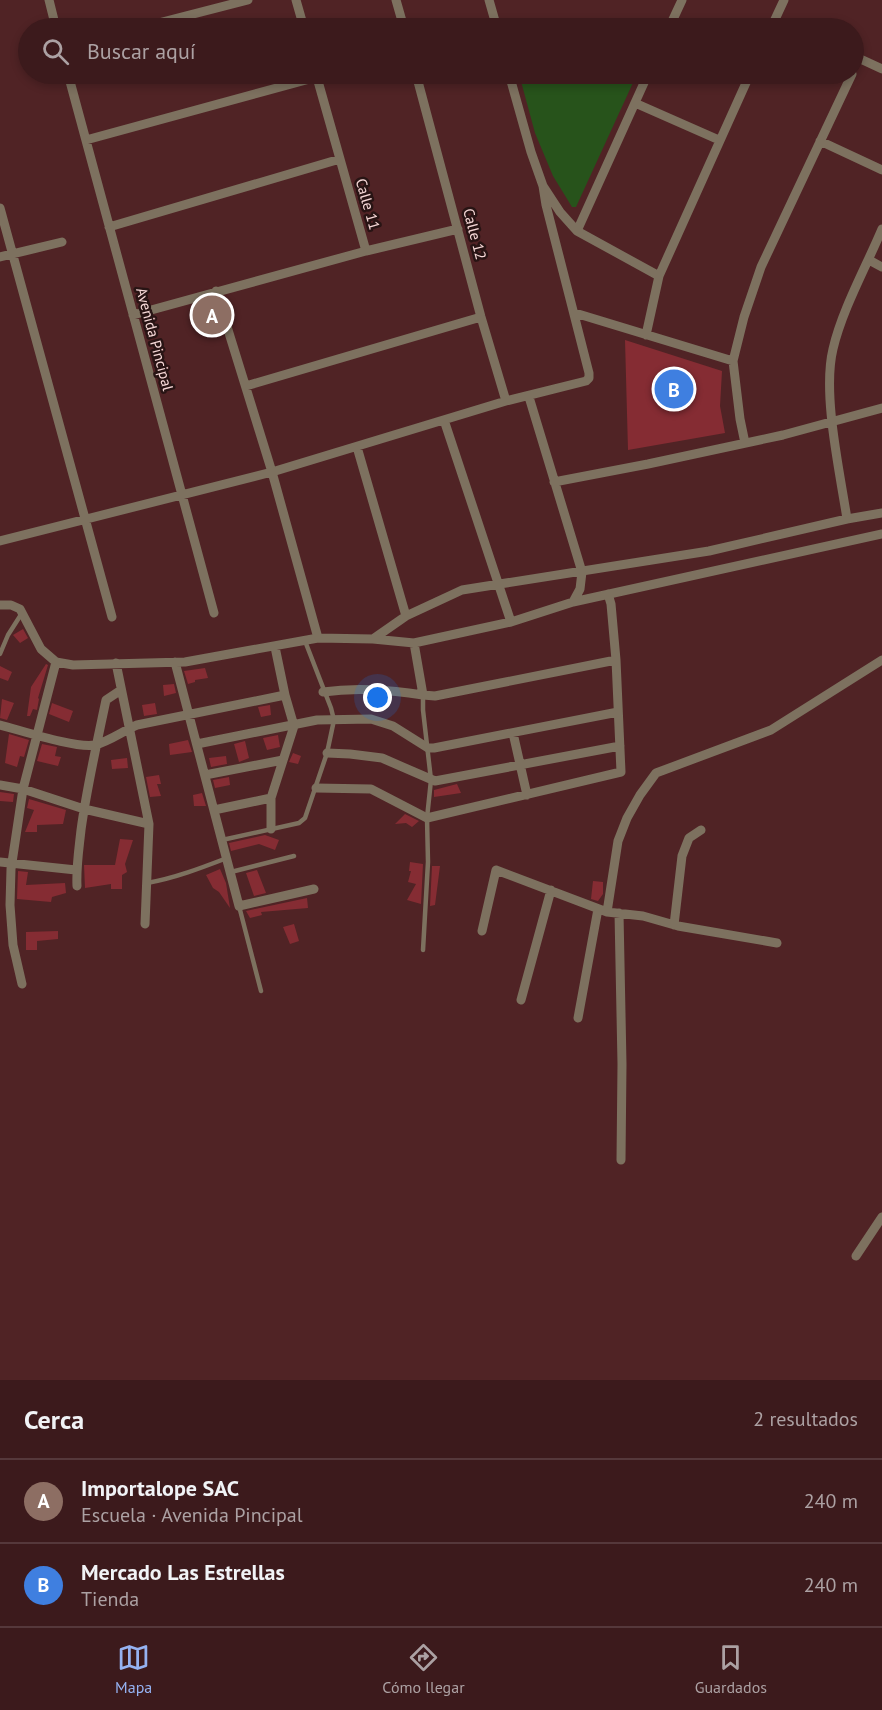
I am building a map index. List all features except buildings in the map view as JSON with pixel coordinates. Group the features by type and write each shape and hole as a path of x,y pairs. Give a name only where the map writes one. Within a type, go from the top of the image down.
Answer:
{"street":[{"path":"49,0 54,18"},
{"path":"178,18 248,0"},
{"path":"296,0 301,18"},
{"path":"396,0 401,18"},
{"path":"489,0 494,18"},
{"path":"674,18 682,0"},
{"path":"775,18 784,0"},
{"path":"864,61 882,69"},
{"name":"Avenida Pincipal","path":"71,84 214,613"},
{"path":"86,140 285,84"},
{"name":"Calle 11","path":"319,84 366,251 458,229"},
{"name":"Calle 12","path":"419,84 481,317 506,401"},
{"path":"0,541 272,472 506,401 586,381 589,378 575,313 543,186 512,84"},
{"path":"577,231 644,84"},
{"path":"646,334 659,276 745,84"},
{"path":"745,443 732,361 744,317 761,267 847,84"},
{"path":"635,103 719,140"},
{"path":"820,141 882,170"},
{"path":"109,227 340,159"},
{"path":"543,186 560,212 577,231 659,276"},
{"path":"0,208 112,617"},
{"path":"848,519 832,422 829,379 833,350 882,229"},
{"path":"0,257 62,242"},
{"path":"133,315 366,251"},
{"path":"869,260 882,267"},
{"path":"216,291 272,472 318,638"},
{"path":"575,313 732,361"},
{"path":"246,386 481,317"},
{"path":"529,397 582,572 580,589 573,602"},
{"path":"554,482 745,443 882,408"},
{"path":"444,420 511,622"},
{"path":"357,447 406,616"},
{"path":"373,639 406,616 462,590 709,551 882,513"},
{"path":"0,605 11,605 20,609 40,649 56,662 73,665 175,662 318,638 373,639 414,643 511,622 573,602 882,534"},
{"path":"316,788 371,789 427,818 621,772 616,660 608,594"},
{"path":"414,643 423,695"},
{"path":"271,829 271,798 294,726 274,647"},
{"path":"323,692 345,688 435,696 616,660"},
{"path":"578,1018 618,841 635,803 657,773 771,730 882,660"},
{"path":"22,984 13,945 10,905 12,864 23,789 56,662"},
{"path":"175,662 239,906 314,889"},
{"path":"116,663 149,824 145,924"},
{"path":"77,886 76,870 84,808 106,700 121,690"},
{"path":"0,725 75,744 96,745 129,728 285,695"},
{"path":"197,744 317,720 371,719 393,726 428,748 618,712"},
{"path":"513,733 527,795"},
{"path":"327,753 382,758 431,780 620,746"},
{"path":"205,775 283,760"},
{"path":"0,785 23,789 84,808 149,824"},
{"path":"214,810 271,798"},
{"path":"674,925 682,856 689,838 701,830"},
{"path":"0,862 76,870"},
{"path":"482,931 496,870 602,910 777,943"},
{"path":"521,1000 551,890"},
{"path":"619,913 621,1160"},
{"path":"855,1256 882,1217"}],"lane":[{"path":"0,654 8,635 22,613"},
{"path":"222,840 299,823 305,818 327,753 334,720 305,641"},
{"path":"423,695 431,780 427,818 428,862 423,950"},
{"path":"231,872 294,856"},
{"path":"147,883 176,878 197,867 227,858"},
{"path":"239,906 261,991"}],"green space":[{"path":"522,84 632,84 576,207 572,207 553,176 535,133"}],"place":[{"name":"Importalope SAC","path":"212,315"},
{"name":"Mercado Las Estrellas","path":"674,389"}]}
